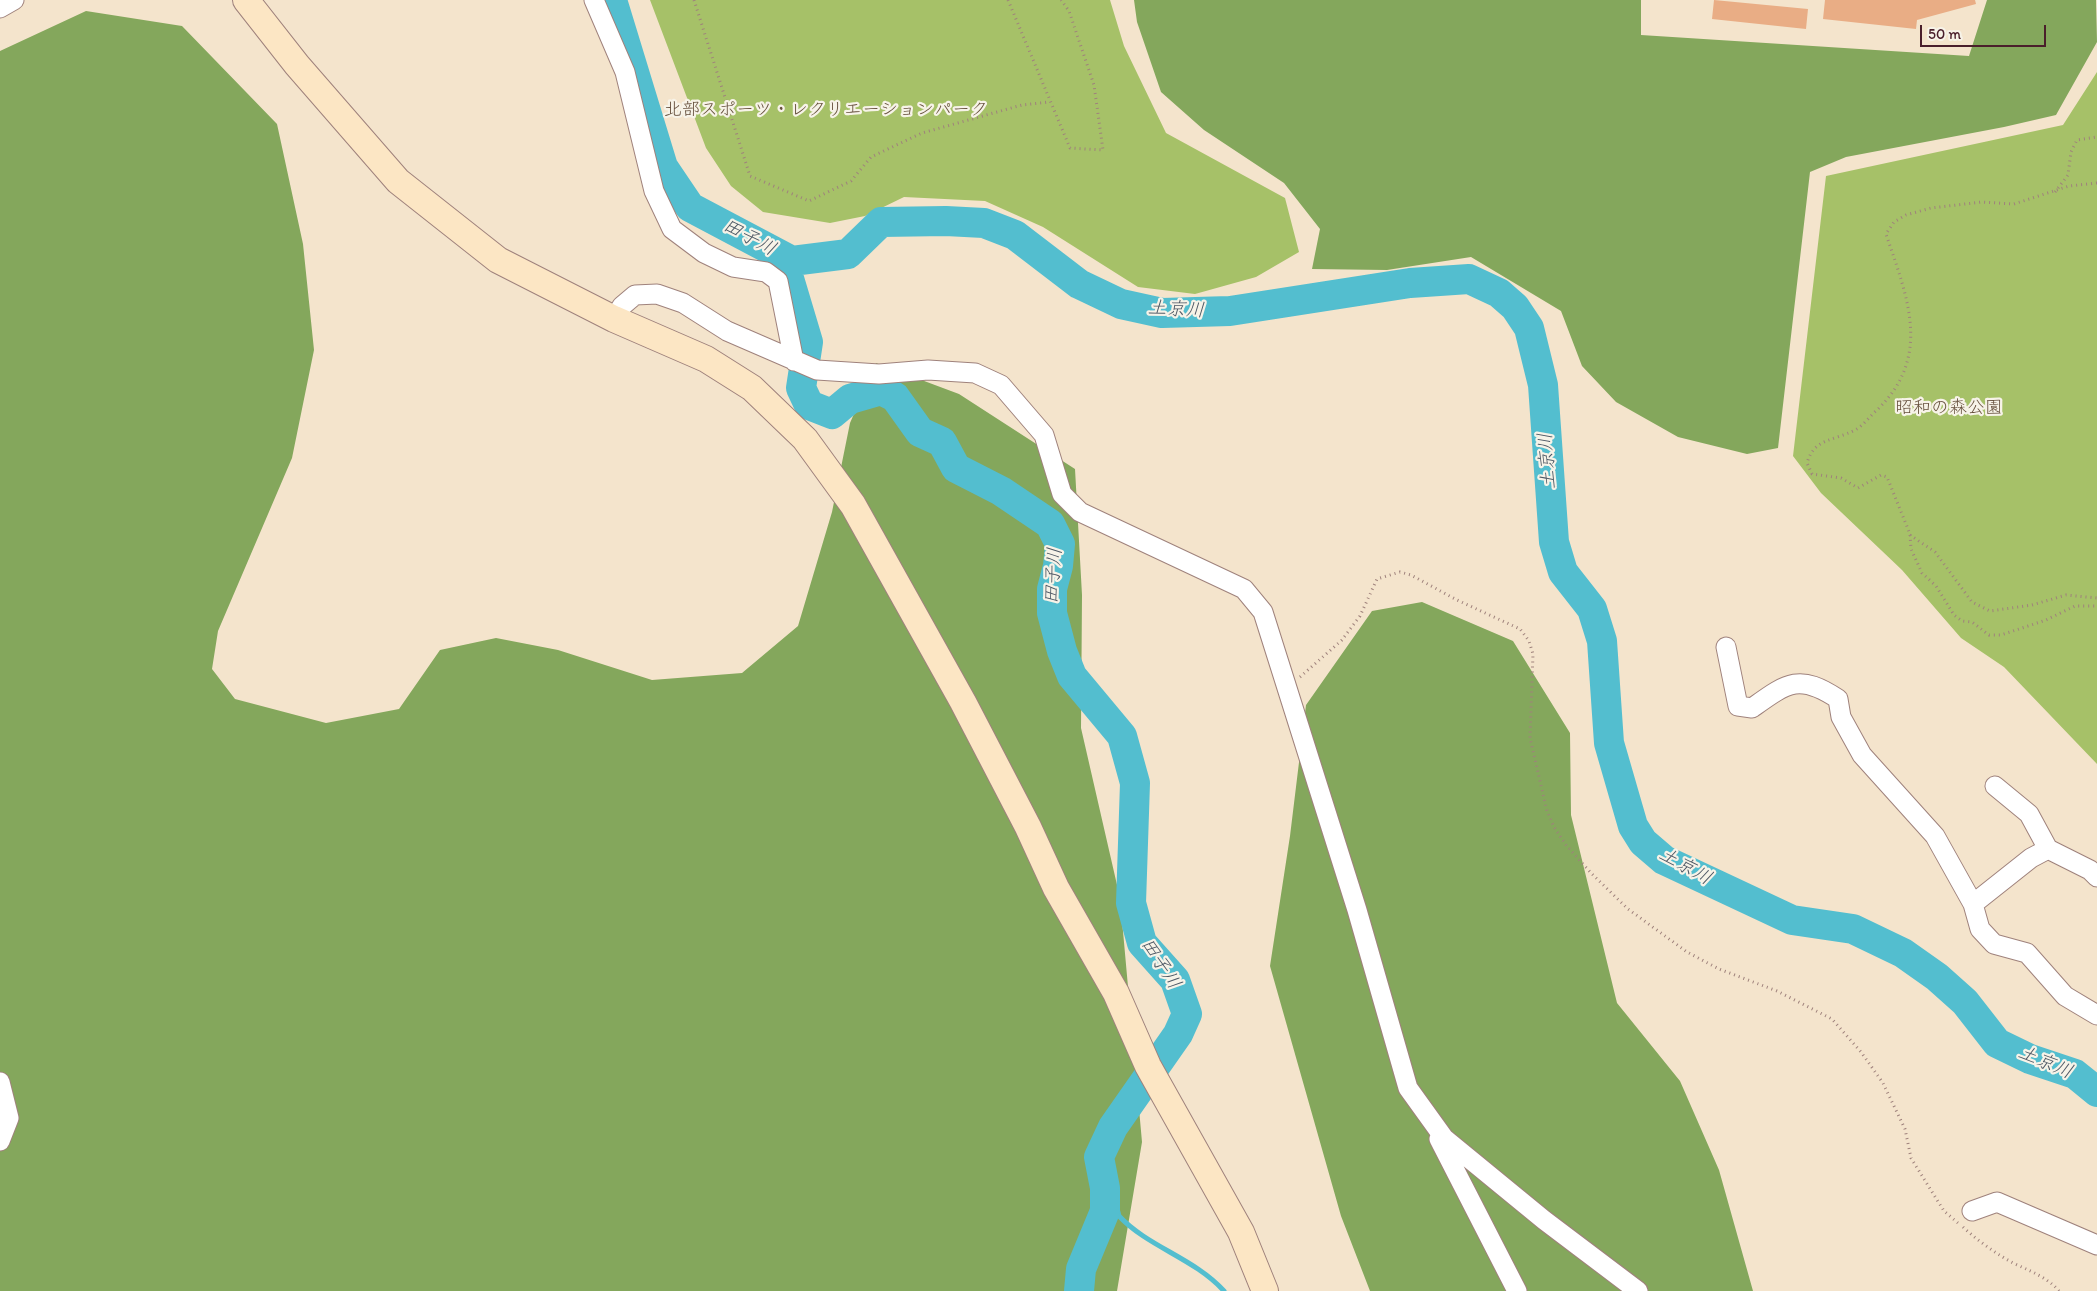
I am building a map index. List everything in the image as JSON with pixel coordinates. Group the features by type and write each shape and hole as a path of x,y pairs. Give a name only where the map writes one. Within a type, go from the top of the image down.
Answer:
{"street":[{"path":"0,8 14,0"},
{"path":"246,0 297,65 398,182 498,260 614,319 706,359 752,388 804,440 853,505 996,766 1056,888 1116,993 1148,1066 1241,1232 1265,1291"},
{"path":"594,0 625,72 654,192 672,229 704,253 726,264 733,267 766,272 778,281 796,362"},
{"path":"614,319 622,306 635,295 657,294 683,303 728,331 817,370 879,374 952,370 975,373 1001,385 1044,435 1062,494 1080,512 1244,589 1263,612 1357,910 1408,1088 1444,1138 1544,1220 1638,1291"},
{"path":"1726,647 1738,706 1752,708 1782,686 1796,683 1823,689 1838,699 1840,717 1862,755 1936,836 1973,904 1980,929 1994,944 2027,953 2065,996 2097,1015"},
{"path":"1995,786 2030,814 2048,849 2090,870 2097,877"},
{"path":"1973,904 2032,858 2048,849"},
{"path":"0,1082 9,1118 0,1141"},
{"path":"1426,1114 1517,1291"},
{"path":"1972,1212 1997,1202 2097,1245"}],"path":[{"path":"694,0 750,176 809,201 851,181 871,157 922,133 1022,105 1049,102"},
{"path":"1008,0 1049,102 1070,148 1103,150 1094,85 1068,11 1061,0"},
{"path":"2054,192 2068,175 2073,145 2077,140 2097,137"},
{"path":"2097,183 2069,186 2014,204 1982,202 1931,208 1906,215 1894,222 1886,234 1904,290 1910,318 1910,354 1894,391 1884,403 1857,429 1816,445 1810,451 1807,463 1812,474 1841,478 1858,488 1881,475 1887,476 1910,534 1911,549 1922,573 1936,586 1954,615 1962,621 1972,622 1989,635 2001,635 2046,620 2075,606 2097,606"},
{"path":"1910,534 1935,552 1972,602 1990,611 2032,605 2066,595 2097,598"},
{"path":"1285,685 1302,676 1342,640 1360,616 1377,579 1400,572 1411,575 1457,600 1520,629 1529,641 1533,654 1530,738 1546,811 1566,845 1592,874 1628,909 1686,952 1719,969 1777,991 1832,1019 1861,1052 1883,1083 1906,1128 1911,1158 1944,1211 1979,1241 2011,1262 2051,1282 2059,1291"}],"green space":[{"name":"北部スポーツ・レクリエーションパーク","path":"650,0 1110,0 1124,46 1166,133 1285,198 1299,252 1256,277 1195,294 1138,287 1043,227 985,201 904,197 865,216 830,223 763,212 731,186 706,148"},
{"path":"1134,0 1641,0 1641,35 1969,56 1987,0 2096,0 2097,42 2056,115 2004,127 1846,157 1810,172 1778,448 1747,454 1678,437 1616,402 1582,366 1561,311 1471,257 1387,270 1312,269 1320,229 1284,183 1204,130 1161,92 1137,22"},
{"path":"86,11 182,26 277,124 303,244 314,350 292,458 218,631 212,669 235,699 326,723 399,709 440,650 496,638 558,650 652,680 742,673 798,626 832,512 850,423 876,363 959,394 1075,469 1082,595 1081,728 1120,898 1142,1142 1117,1291 0,1291 0,51"},
{"name":"昭和の森公園","path":"2097,72 2097,764 2004,667 1961,638 1902,570 1821,493 1793,456 1826,176 2063,125"},
{"path":"1422,602 1513,641 1570,733 1571,815 1617,1003 1680,1081 1719,1170 1753,1291 1370,1291 1341,1216 1270,966 1290,836 1306,705 1372,611"}],"building":[{"path":"1714,0 1808,9 1806,29 1712,19"},
{"path":"1825,0 1975,0 1976,4 1917,20 1916,29 1823,19"}],"waterway":[{"name":"田子川","path":"612,0 663,167 690,207 792,261"},
{"name":"土京川","path":"792,261 848,254 881,222 946,221 984,223 1015,235 1079,284 1121,304 1162,313 1230,311 1410,283 1469,279 1499,293 1515,307 1529,328 1543,385 1554,542 1563,572 1592,609 1602,641 1609,743 1633,826 1643,842 1664,860 1792,920 1853,929 1903,953 1937,977 1965,1002 1997,1043 2030,1059 2075,1074 2097,1092"},
{"name":"田子川","path":"792,261 788,275 808,342 801,388 809,405 832,414 850,399 881,390 895,397 920,432 942,442 956,468 1001,491 1050,524 1060,544 1058,566 1052,589 1052,613 1062,651 1072,676 1122,736 1135,783 1131,903 1142,943 1175,980 1187,1014 1178,1034 1113,1127 1099,1157 1105,1188 1105,1211 1081,1269 1079,1291"},
{"path":"1106,1203 1143,1236 1199,1270 1224,1291"}]}
